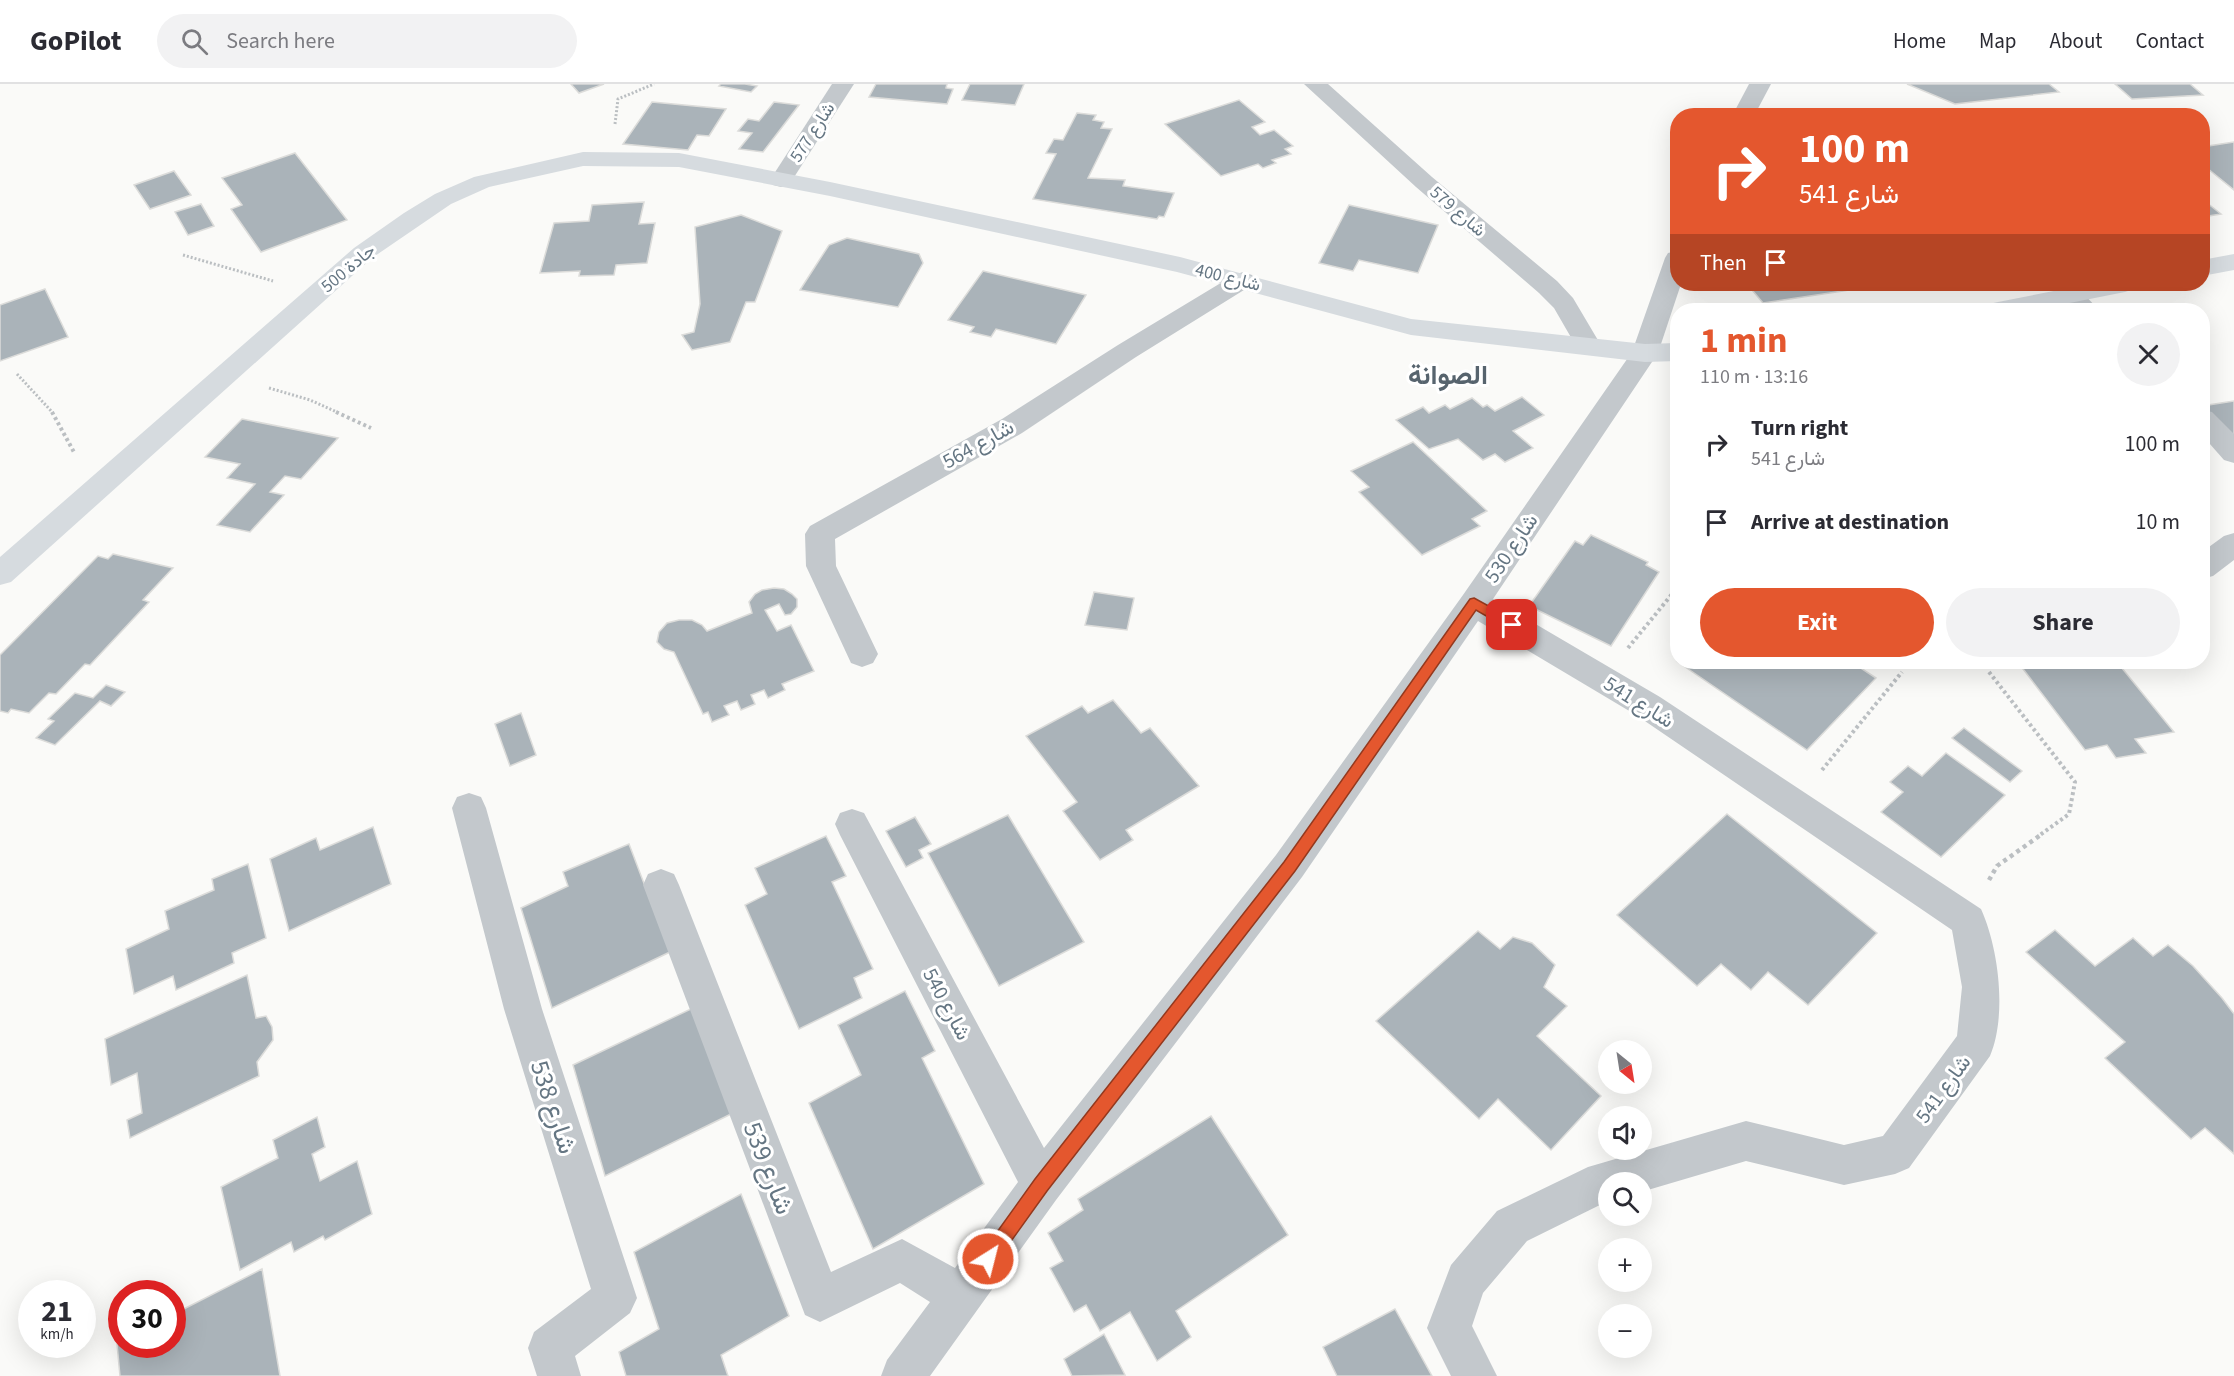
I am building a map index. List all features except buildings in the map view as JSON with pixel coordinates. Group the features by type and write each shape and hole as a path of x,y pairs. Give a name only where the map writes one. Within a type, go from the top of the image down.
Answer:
{"main road":[{"name":"جادة 500","path":"0,574 324,287 363,254 412,218 443,199 482,182 583,159 679,160 781,180"},
{"name":"شارع 400","path":"781,180 1243,280 1412,327 1589,347 1661,352"},
{"path":"2210,266 2234,261"},
{"path":"2076,303 2107,291"}],"street":[{"name":"شارع 577","path":"781,180 843,84"},
{"name":"شارع 579","path":"1315,84 1424,182 1548,287 1564,304 1589,347"},
{"path":"1747,108 1760,84"},
{"name":"شارع 564","path":"862,654 821,566 820,534 898,488 1012,426 1127,351 1243,280"},
{"name":"شارع 530","path":"903,1376 1041,1185 1289,866 1474,603 1567,464 1661,352 1671,291"},
{"path":"2210,427 2234,453"},
{"path":"2210,561 2234,544"},
{"name":"شارع 541","path":"1474,603 1648,706 1968,921 1981,987 1976,1042 1895,1154 1844,1165 1746,1142 1603,1182 1512,1226 1466,1280 1449,1328 1475,1376"},
{"name":"شارع 538","path":"469,808 523,1009 615,1298 550,1348 558,1376"},
{"name":"شارع 540","path":"852,824 1041,1185"},
{"name":"شارع 539","path":"661,885 820,1300 902,1260 961,1296"}],"path":[{"path":"583,159 614,130 618,99 654,84"},
{"path":"183,255 260,279 324,287"},
{"path":"17,374 53,413 94,489"},
{"path":"225,376 310,400 371,428"},
{"path":"1605,681 1670,597"},
{"path":"1787,799 1828,765 1902,672"},
{"path":"1968,921 1997,866 2069,814 2075,782 1989,672"}],"district":[{"name":"الصوانة","path":"1448,375"}],"route":[{"path":"988,1259 1041,1185 1289,866 1474,603 1512,625"}]}
